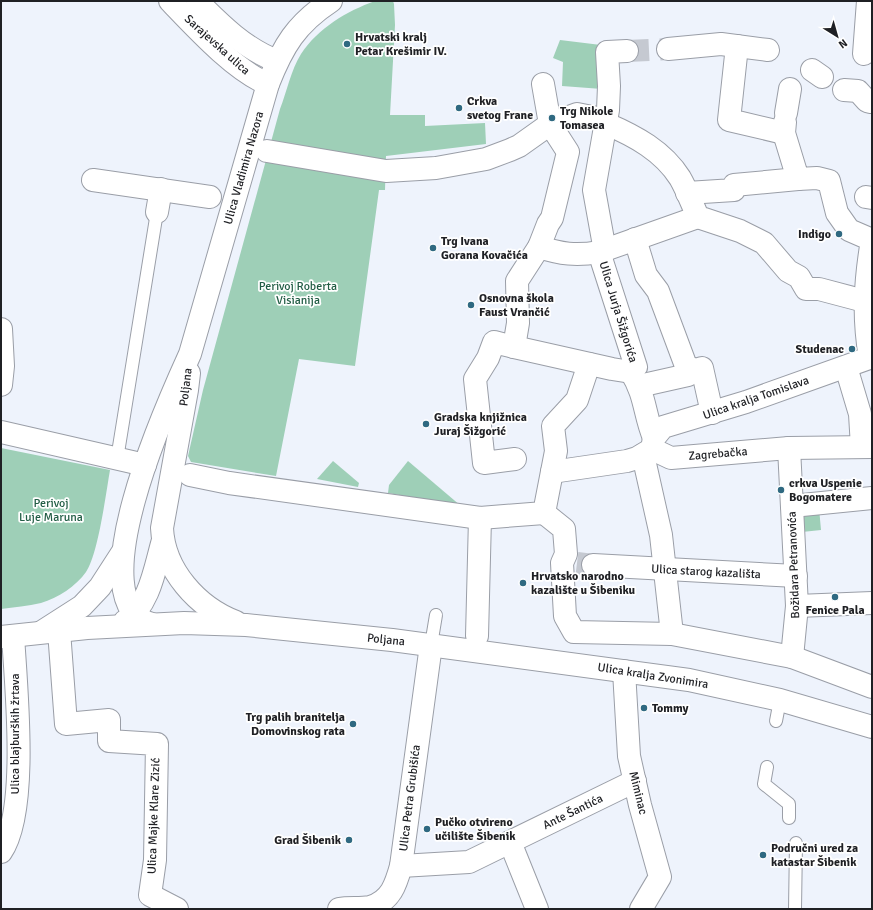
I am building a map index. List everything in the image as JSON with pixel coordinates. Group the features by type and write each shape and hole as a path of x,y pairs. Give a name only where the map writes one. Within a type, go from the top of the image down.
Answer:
{"street":[{"name":"Sarajevska ulica","path":"170,1 232,60 254,78 268,84"},
{"path":"197,1 228,31 263,56 277,61"},
{"name":"Ulica Vladimira Nazora","path":"190,354 268,84 277,61 285,45 297,30 310,16 331,1"},
{"path":"864,54 868,1"},
{"path":"668,49 721,44 768,50"},
{"path":"737,46 728,120 785,123"},
{"name":"Ulica Jurja Šižgorića","path":"617,52 609,86 607,122 594,190 602,252 636,368 635,379 650,447 661,534 663,570 672,634"},
{"path":"514,347 518,323 517,281 539,247 552,218 568,152 550,124 543,84"},
{"path":"790,89 785,123 798,179"},
{"path":"267,151 386,171 436,168 486,159 519,146 550,124 577,114 607,122 634,136 657,152 669,164 687,193 698,217"},
{"path":"687,193 734,190 734,185 817,178 829,181 837,188 837,213 849,230 872,240 865,330 871,357"},
{"path":"93,180 210,197"},
{"path":"157,212 161,190"},
{"path":"539,247 561,254 583,255 602,252 698,217 740,231 764,243 788,272 799,277 806,289 819,289 868,302"},
{"path":"635,239 646,275 658,291 686,366 695,370"},
{"path":"1,329 3,366 1,385"},
{"path":"515,459 484,463 475,379 488,358 494,342 589,364 635,379 688,375 695,370 702,368 712,413"},
{"name":"Poljana","path":"143,619 125,591 122,554 132,504 145,465 173,392 190,354"},
{"name":"Poljana","path":"190,354 188,390 162,528 165,551 183,582 203,604 217,613 246,625"},
{"name":"Ulica kralja Tomislava","path":"650,447 664,427 712,413 846,368 871,357"},
{"path":"544,513 559,464 553,426 578,400 589,364"},
{"path":"846,368 860,414 867,447"},
{"path":"1,432 145,465"},
{"path":"559,464 627,461 650,447"},
{"name":"Zagrebačka","path":"650,447 671,458 789,448 867,447"},
{"name":"Božidara Petranovića","path":"789,448 797,606 792,657"},
{"path":"190,475 229,483 486,518 544,513 564,529 579,561 562,564 565,616 574,632 672,634 792,657 872,687"},
{"path":"792,506 872,498"},
{"path":"477,636 486,518"},
{"path":"143,619 145,595 163,540"},
{"path":"37,634 82,606 100,587 122,554"},
{"name":"Ulica starog kazališta","path":"579,561 663,570 796,576"},
{"path":"797,606 872,603"},
{"name":"Poljana","path":"7,637 116,627 143,619 246,625 431,645"},
{"name":"Ulica Majke Klare Zizić","path":"59,632 66,724 109,720 109,742 157,744 155,860 150,895 177,909"},
{"name":"Ulica blajburških žrtava","path":"1,852 12,827 17,793 18,722 7,637"},
{"name":"Ulica kralja Zvonimira","path":"431,645 689,680 780,700 872,727"},
{"name":"Ulica Petra Grubišića","path":"338,909 371,907 391,895 396,884 401,866 431,645"},
{"name":"Miminac","path":"624,671 629,756 660,877 641,909"},
{"name":"Ante Šantića","path":"401,866 469,862 635,781"},
{"path":"510,842 537,909"}],"lane":[{"path":"117,459 157,212"},
{"path":"431,645 436,616"},
{"path":"776,722 780,700"},
{"path":"767,767 764,784 789,804 789,818"},
{"path":"795,909 796,843"}],"green space":[{"name":"Perivoj Roberta Visianija","path":"375,1 393,1 394,4 395,25 390,115 425,115 425,126 485,123 486,144 386,156 385,190 379,190 355,366 299,359 276,476 191,462 188,456 203,390 280,109 294,67 308,45 325,28 344,15"},
{"path":"560,40 601,45 602,89 562,86 563,62 553,58"},
{"name":"Perivoj Luje Maruna","path":"1,448 110,470 98,538 86,572 72,587 47,601 1,609"},
{"path":"333,461 359,483 358,487 317,479"},
{"path":"408,461 461,506 388,493 389,485"},
{"path":"819,508 821,530 802,532 800,510"}],"tunnel":[{"path":"627,51 668,49"},
{"path":"577,563 593,565"}],"place":[{"name":"Hrvatski kralj Petar Krešimir IV.","path":"347,44"},
{"name":"Crkva svetog Frane","path":"459,108"},
{"name":"Trg Nikole Tomasea","path":"552,118"},
{"name":"Indigo","path":"839,234"},
{"name":"Trg Ivana Gorana Kovačića","path":"433,248"},
{"name":"Osnovna škola Faust Vrančić","path":"471,305"},
{"name":"Studenac","path":"852,349"},
{"name":"Gradska knjižnica Juraj Šižgorić","path":"426,424"},
{"name":"crkva Uspenie Bogomatere","path":"781,490"},
{"name":"Hrvatsko narodno kazalište u Šibeniku","path":"523,583"},
{"name":"Fenice Pala","path":"835,597"},
{"name":"Tommy","path":"644,708"},
{"name":"Trg palih branitelja Domovinskog rata","path":"353,724"},
{"name":"Pučko otvireno učilište Šibenik","path":"427,829"},
{"name":"Grad Šibenik","path":"349,840"},
{"name":"Područni ured za katastar Šibenik","path":"763,855"}]}
